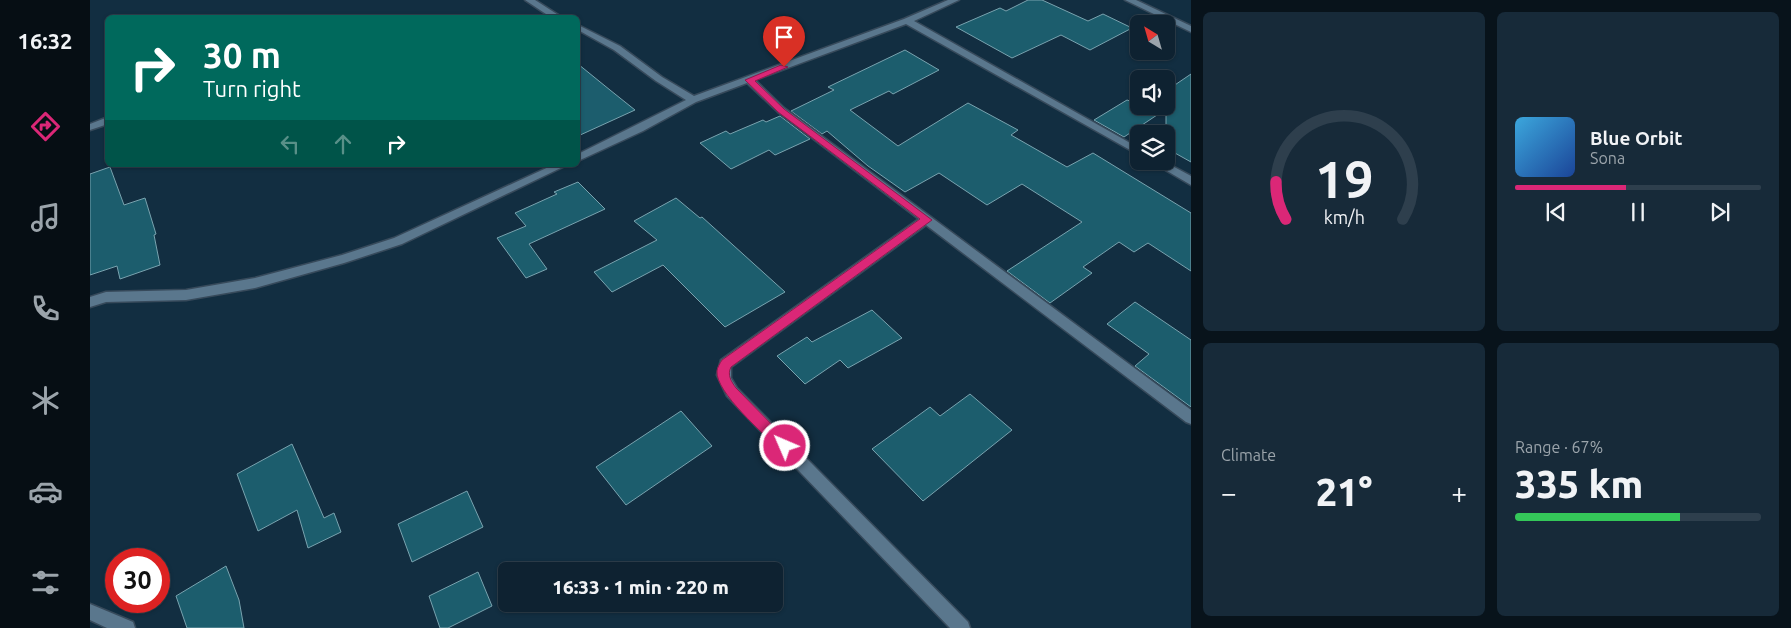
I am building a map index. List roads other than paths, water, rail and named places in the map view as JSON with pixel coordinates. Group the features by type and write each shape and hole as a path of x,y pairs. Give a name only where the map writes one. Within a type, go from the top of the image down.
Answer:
{"street":[{"path":"529,0 554,15"},
{"path":"580,157 639,129 693,100 907,21 956,0"},
{"path":"1129,0 1191,29"},
{"path":"907,21 1130,147"},
{"path":"580,29 617,48 659,79 693,100"},
{"path":"749,80 781,110 1191,418"},
{"path":"90,127 105,121"},
{"path":"90,302 106,297 186,296 255,283 336,262 398,241 558,167"},
{"path":"1171,170 1191,181"},
{"path":"927,220 726,364 723,371 725,382 732,392 962,628"},
{"path":"90,612 127,628"}]}
